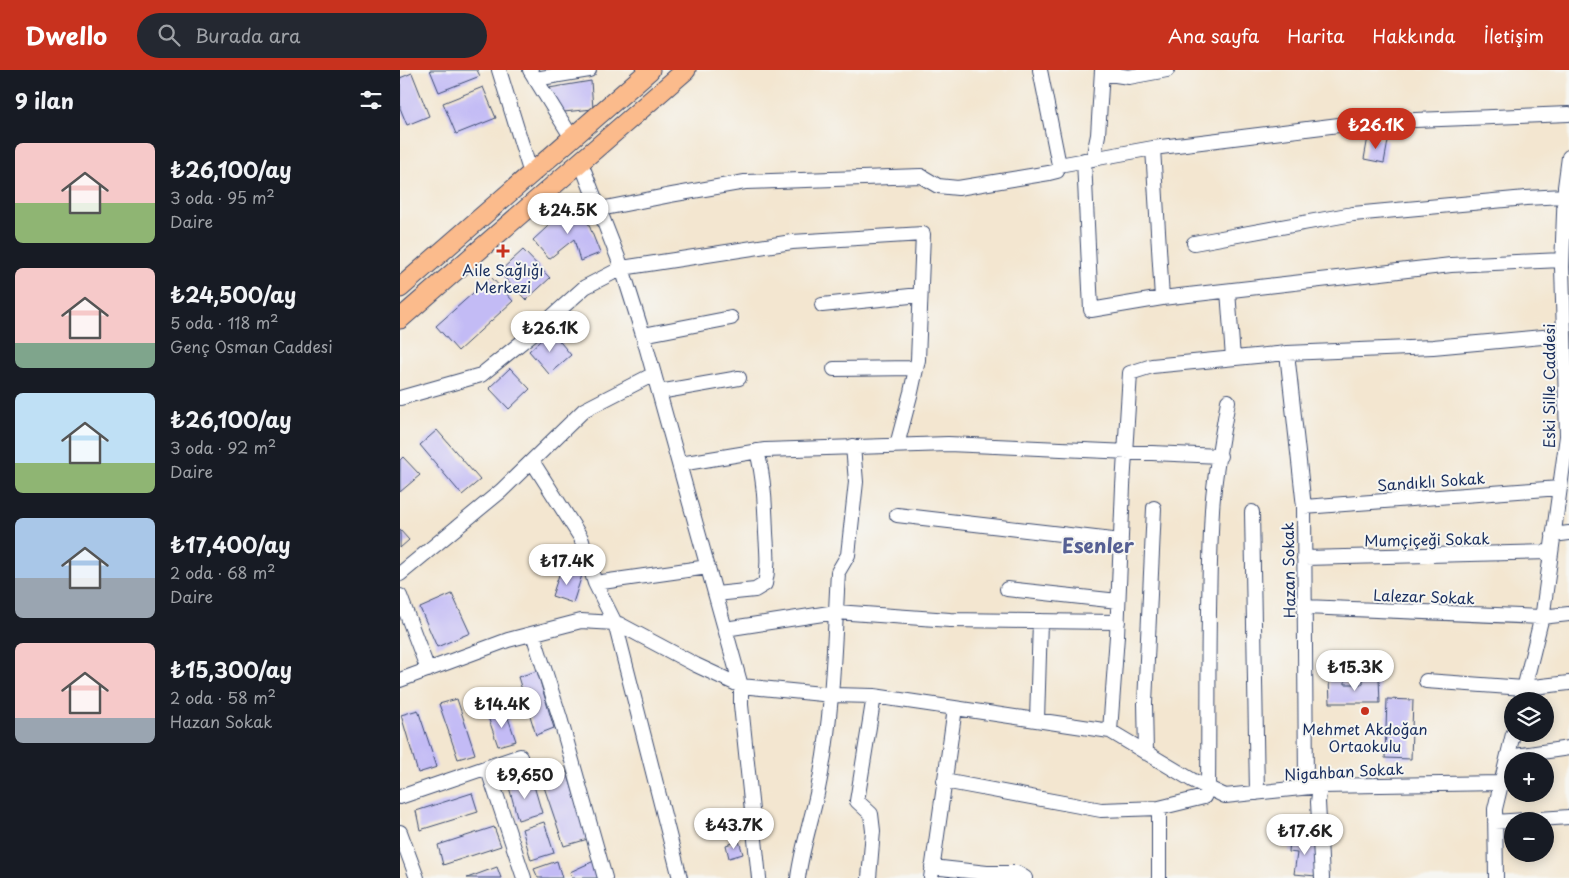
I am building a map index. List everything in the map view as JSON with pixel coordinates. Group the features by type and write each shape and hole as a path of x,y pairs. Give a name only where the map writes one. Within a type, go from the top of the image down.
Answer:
{"main road":[{"path":"400,288 648,70"},
{"path":"400,319 686,70"}],"street":[{"path":"500,70 531,174"},
{"path":"572,138 533,74 588,70"},
{"path":"600,209 745,182 921,176 938,186 958,188 1049,174 1057,171 1059,165 1040,70"},
{"path":"1167,70 1129,77 1102,71 1098,134 1088,160 1091,310 1162,298 1451,265 1562,260"},
{"path":"1059,165 1153,148 1363,122 1569,114"},
{"path":"1153,148 1162,298"},
{"name":"Eski Sille Caddesi","path":"1524,692 1541,617 1563,483 1567,436 1564,335 1566,315 1562,260 1564,196 1569,157"},
{"path":"581,163 622,268 643,335 741,686 741,705 759,878"},
{"path":"1194,243 1353,214 1564,196"},
{"path":"400,398 481,375 537,330 585,287 622,268 792,242 923,234 918,360 912,392 896,445"},
{"path":"1228,291 1233,358"},
{"path":"822,305 920,295"},
{"path":"643,335 731,318"},
{"path":"400,680 508,640 581,621 615,623 696,666 741,686 832,695 874,696 1110,731 1118,622 1130,373 1152,366 1287,353 1433,347 1564,335"},
{"name":"Hazan Sokak","path":"1287,353 1304,507 1305,607 1313,787 1318,802 1322,878"},
{"path":"834,369 916,368"},
{"path":"400,574 501,491 584,410 654,374"},
{"path":"659,392 739,378"},
{"path":"944,781 1101,810 1158,808 1204,797 1208,788 1210,678 1208,618 1212,508 1228,401"},
{"path":"680,464 757,451 948,444 1220,456"},
{"path":"798,878 802,852 818,788 832,695 838,572 848,554 856,482 853,446"},
{"path":"716,594 755,590 765,584 768,571 765,496 763,472 757,451"},
{"path":"532,461 581,538 595,584 615,623 680,878"},
{"name":"Sandıklı Sokak","path":"1304,507 1563,483"},
{"path":"1146,753 1145,703 1154,508"},
{"path":"1252,512 1257,793"},
{"path":"897,515 1121,541"},
{"path":"1553,535 1569,533"},
{"name":"Mumçiçeği Sokak","path":"1304,558 1551,552"},
{"path":"595,584 708,567"},
{"path":"1007,589 1118,601"},
{"path":"400,596 428,670"},
{"name":"Lalezar Sokak","path":"1305,607 1541,617 1569,614"},
{"path":"725,629 836,612 950,620 1118,622"},
{"path":"1037,720 1040,621"},
{"path":"533,634 560,718 605,878"},
{"path":"1426,681 1504,692"},
{"path":"1536,692 1569,684"},
{"path":"869,878 874,831 871,814 857,801 874,696"},
{"path":"955,708 931,872 1017,873 1025,878"},
{"name":"Nigahban Sokak","path":"1110,731 1192,780 1225,796 1313,787 1501,783"},
{"path":"1538,752 1569,748"},
{"path":"400,797 520,756"},
{"path":"487,767 524,878"},
{"path":"1496,878 1495,809 1504,771"},
{"path":"1158,808 1159,878"},
{"path":"1495,822 1569,817"},
{"path":"400,832 417,878"}],"building":[{"path":"430,70 477,70 480,76 439,92"},
{"path":"412,73 429,116 407,125 400,108 400,78"},
{"path":"591,81 593,109 554,113 549,88"},
{"path":"483,87 496,118 456,134 443,103"},
{"path":"1368,137 1388,141 1384,163 1364,159"},
{"path":"573,203 587,220 600,253 580,261 574,239 549,259 533,240"},
{"path":"523,250 550,278 526,300 499,272"},
{"path":"491,277 513,301 458,351 436,326"},
{"path":"551,331 571,355 549,374 529,351"},
{"path":"510,368 530,389 509,409 489,388"},
{"path":"437,430 480,480 462,495 420,445"},
{"path":"403,457 420,475 400,492 400,460"},
{"path":"400,530 409,540 400,548"},
{"path":"561,569 582,575 573,603 552,596"},
{"path":"452,594 470,633 437,647 420,608"},
{"path":"537,671 554,728 536,735 518,677"},
{"path":"1363,678 1379,678 1380,703 1330,703 1329,679 1345,679 1345,684 1363,684"},
{"path":"457,699 475,754 458,759 439,704"},
{"path":"1387,699 1413,700 1411,759 1385,758"},
{"path":"418,710 437,767 418,773 401,715"},
{"path":"506,712 516,741 498,746 488,717"},
{"path":"567,772 588,839 564,846 542,781"},
{"path":"532,779 542,813 518,820 509,787"},
{"path":"472,793 478,812 420,830 416,811"},
{"path":"544,822 554,853 531,860 522,829"},
{"path":"494,827 501,846 443,865 438,845"},
{"path":"1290,838 1319,841 1316,876 1294,874 1297,853 1289,852"},
{"path":"739,841 743,854 729,858 726,845"},
{"path":"557,861 562,878 538,878 534,869"},
{"path":"594,861 599,878 572,878 570,872"},
{"path":"497,867 501,878 467,878"}],"place":[{"name":"Aile Sağlığı Merkezi","path":"503,251"},
{"name":"Mehmet Akdoğan Ortaokulu","path":"1365,711"}],"district":[{"name":"Esenler","path":"1098,545"}]}
